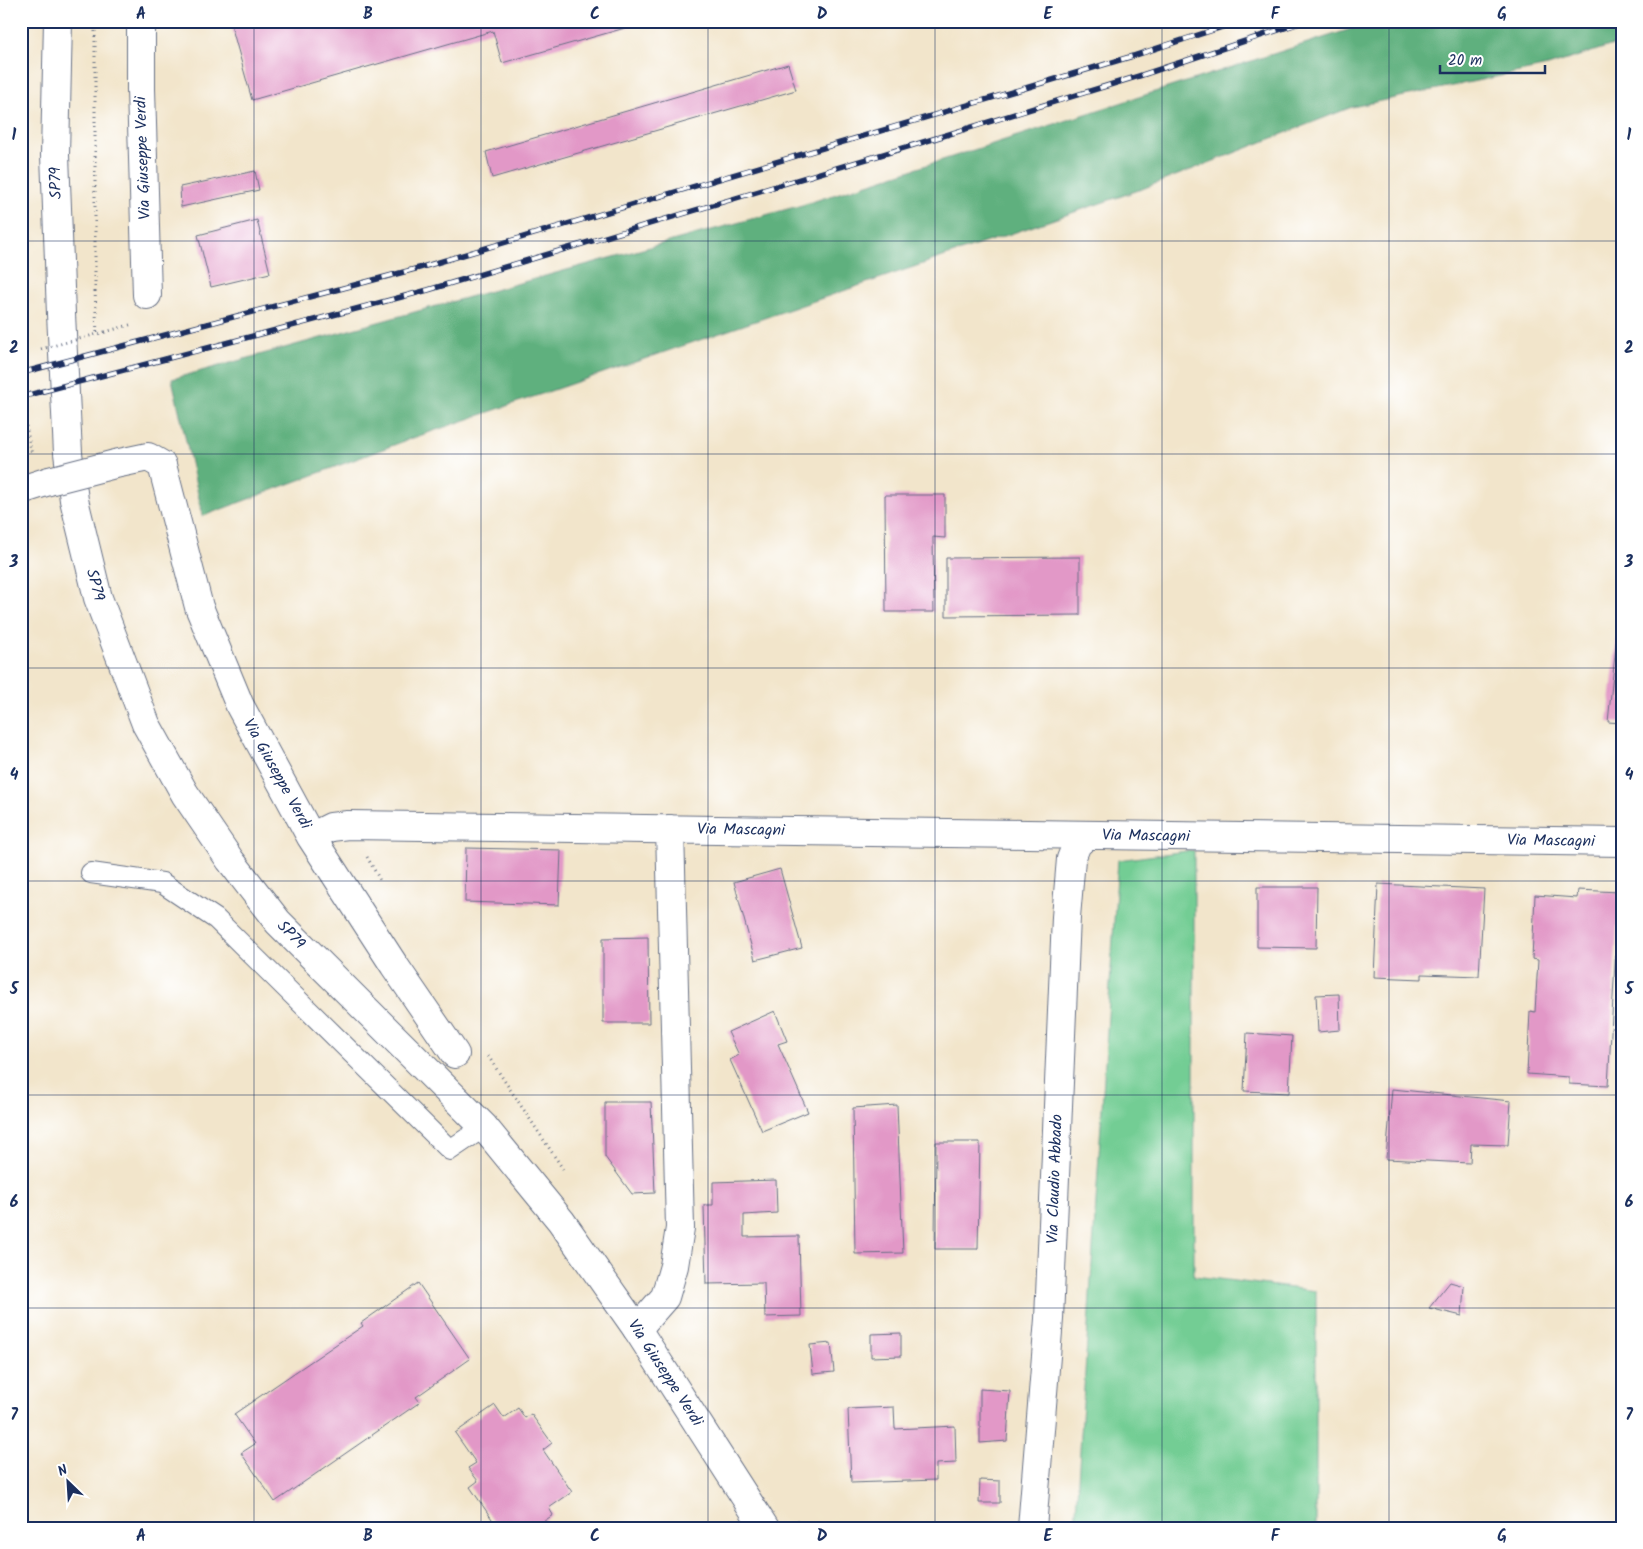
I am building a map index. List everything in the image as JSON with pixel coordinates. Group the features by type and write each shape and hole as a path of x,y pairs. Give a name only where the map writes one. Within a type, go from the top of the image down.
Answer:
{"street":[{"name":"SP79","path":"58,21 55,155 68,453 74,500 98,598 146,724 185,794 230,860 278,922 484,1128"},
{"name":"Via Giuseppe Verdi","path":"141,21 141,89 148,295"},
{"name":"Via Giuseppe Verdi","path":"21,490 49,481 148,457 162,465 199,608 240,706 311,837 394,965 455,1054"},
{"name":"Via Mascagni","path":"311,837 331,827 348,825 1622,842"},
{"path":"637,1329 665,1297 674,1266 680,1228 670,829"},
{"name":"Via Claudio Abbado","path":"1032,1528 1049,1319 1070,859 1077,844 1087,835"},
{"name":"Via Giuseppe Verdi","path":"484,1128 561,1221 637,1329 765,1528"}],"lane":[{"path":"91,873 162,883 216,919 450,1150 484,1128"}],"path":[{"path":"41,349 105,332"},
{"path":"348,825 383,885"},
{"path":"487,1055 563,1169"}],"green space":[{"path":"1376,21 1622,21 1622,42 1548,66 1352,107 1142,189 410,439 203,516 172,379 802,205"},
{"path":"1194,850 1194,1276 1316,1291 1316,1528 1075,1528 1118,860"}],"building":[{"path":"230,21 646,22 502,63 493,31 252,100"},
{"path":"788,64 796,90 492,178 486,152"},
{"path":"255,171 259,190 181,207 180,187"},
{"path":"257,220 270,273 211,287 198,235"},
{"path":"885,495 945,495 945,538 933,537 934,612 886,612"},
{"path":"1080,557 1080,615 946,616 946,558"},
{"path":"1617,636 1622,636 1622,723 1608,722"},
{"path":"466,848 561,850 559,905 465,902"},
{"path":"780,869 802,948 755,960 734,882"},
{"path":"1378,884 1484,889 1479,976 1422,974 1422,979 1374,977"},
{"path":"1257,887 1317,887 1316,948 1257,947"},
{"path":"1578,890 1619,892 1608,1086 1569,1084 1569,1077 1527,1074 1530,1011 1535,1012 1538,960 1532,959 1535,895 1577,898"},
{"path":"648,937 649,1023 603,1023 603,938"},
{"path":"1339,994 1340,1030 1318,1032 1316,995"},
{"path":"775,1011 787,1041 778,1044 808,1112 762,1131 730,1060 739,1055 728,1032"},
{"path":"1247,1033 1292,1036 1289,1093 1244,1091"},
{"path":"1392,1089 1511,1101 1508,1145 1471,1144 1470,1163 1386,1159"},
{"path":"605,1102 651,1102 655,1193 632,1194 605,1157"},
{"path":"897,1105 903,1253 855,1254 853,1108"},
{"path":"936,1142 980,1142 978,1249 935,1249"},
{"path":"776,1180 777,1213 744,1215 744,1237 799,1236 801,1316 765,1317 764,1283 706,1284 704,1205 713,1205 713,1182"},
{"path":"1450,1282 1464,1286 1462,1316 1429,1308"},
{"path":"418,1283 470,1359 416,1397 420,1402 275,1502 241,1453 255,1444 234,1414 363,1326 361,1323"},
{"path":"901,1333 901,1356 871,1357 871,1334"},
{"path":"831,1343 834,1372 813,1374 810,1345"},
{"path":"980,1389 1010,1391 1007,1441 980,1443"},
{"path":"495,1405 504,1418 518,1408 525,1418 531,1414 552,1443 543,1450 572,1492 549,1508 553,1515 534,1528 498,1528 470,1487 478,1481 468,1468 476,1463 455,1433"},
{"path":"894,1407 895,1429 955,1426 956,1463 936,1464 936,1480 851,1483 848,1409"},
{"path":"980,1480 1000,1481 1000,1503 979,1503"}],"railway":[{"path":"21,373 419,268 1133,56 1241,21"},
{"path":"21,397 428,290 1139,76 1306,21"}]}
